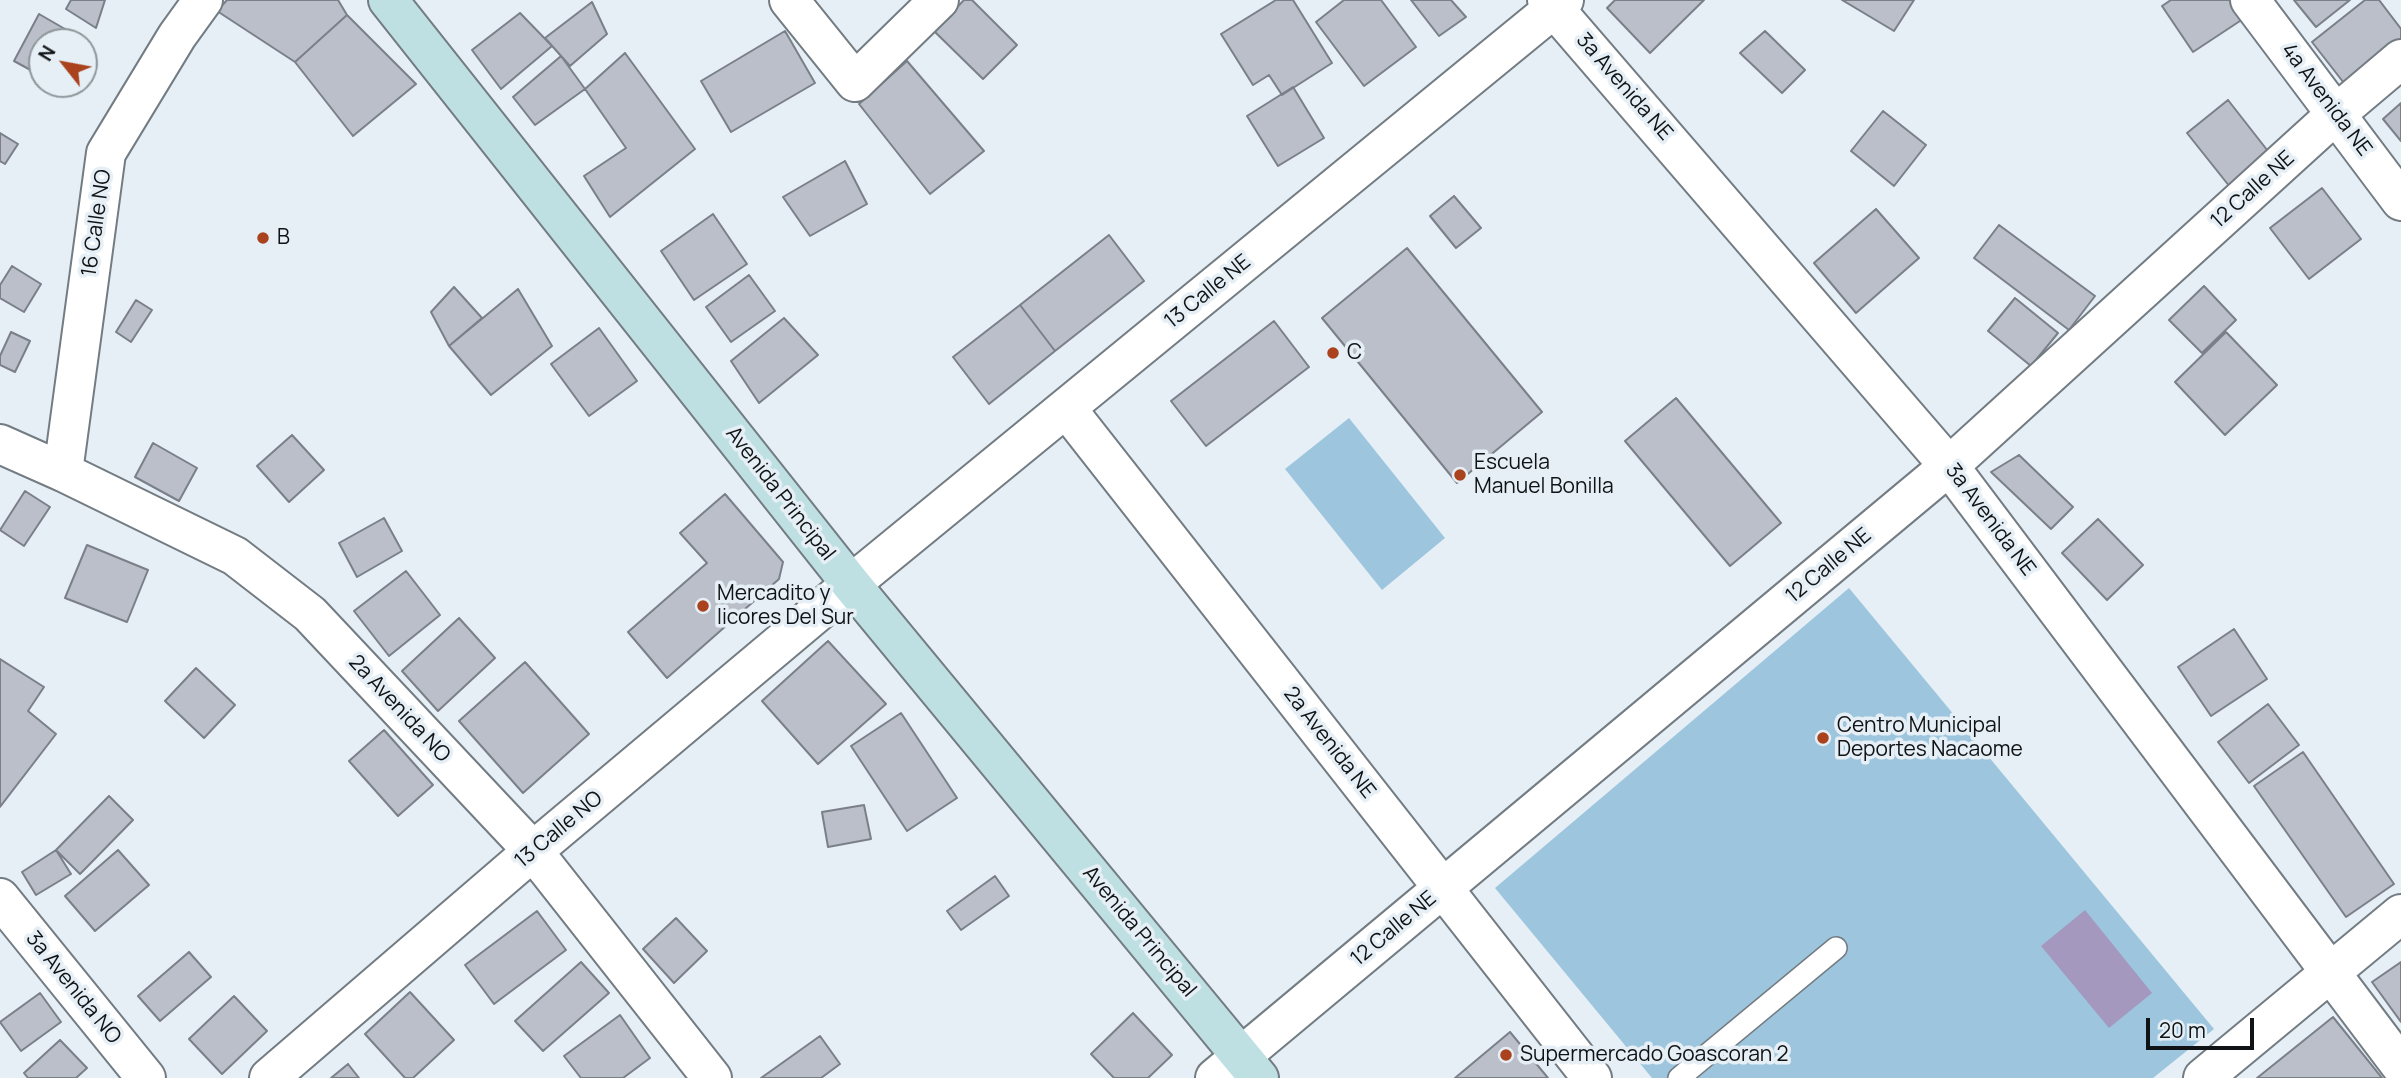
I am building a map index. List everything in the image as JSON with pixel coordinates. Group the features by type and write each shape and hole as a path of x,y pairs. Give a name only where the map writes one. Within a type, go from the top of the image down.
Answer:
{"street":[{"name":"16 Calle NO","path":"63,472 106,153 177,36 203,0"},
{"name":"Avenida Principal","path":"388,0 1238,1070"},
{"path":"789,0 855,82 939,0"},
{"name":"4a Avenida NE","path":"2250,0 2401,201"},
{"name":"13 Calle NE","path":"851,584 1556,3"},
{"name":"3a Avenida NE","path":"1556,3 1949,466 2401,1066"},
{"name":"12 Calle NE","path":"1238,1070 1443,888 1949,466 2336,114 2401,59"},
{"name":"2a Avenida NE","path":"1066,408 1592,1078"},
{"name":"2a Avenida NO","path":"0,444 235,556 310,614 533,851 712,1078"},
{"name":"13 Calle NO","path":"269,1078 533,851 851,584"},
{"name":"3a Avenida NO","path":"0,898 146,1078"},
{"path":"2203,1078 2401,914"}],"lane":[{"path":"1679,1078 1836,948"}],"shaded area":[{"path":"1349,418 1445,538 1382,590 1285,469"},
{"name":"Centro Municipal Deportes Nacaome","path":"1849,588 2214,1029 2153,1078 1652,1078 1495,888"},
{"path":"2085,910 2152,993 2109,1028 2041,946"}],"building":[{"path":"71,0 105,0 96,28 66,9"},
{"path":"227,0 338,0 347,15 295,62 217,11"},
{"path":"964,0 972,0 1017,45 983,79 934,31"},
{"path":"1276,0 1293,0 1332,63 1282,95 1269,75 1253,85 1221,34"},
{"path":"1344,0 1381,0 1416,47 1364,86 1316,22"},
{"path":"1411,0 1451,0 1466,17 1439,36"},
{"path":"1615,0 1704,0 1650,53 1607,8"},
{"path":"1842,0 1914,0 1894,31"},
{"path":"2171,0 2230,0 2243,19 2193,52 2162,6"},
{"path":"2294,0 2350,0 2316,27"},
{"path":"2365,0 2379,0 2401,29 2401,45 2347,87 2312,42"},
{"path":"592,2 607,34 570,66 545,38"},
{"path":"520,13 552,46 501,89 472,50"},
{"path":"39,14 63,28 32,28"},
{"path":"347,15 416,84 353,136 295,62"},
{"path":"785,31 815,83 731,132 701,81"},
{"path":"1765,31 1805,70 1782,93 1740,53"},
{"path":"28,35 28,69 14,61"},
{"path":"625,53 695,149 610,217 584,176 626,148 585,89"},
{"path":"561,56 585,89 535,125 513,97"},
{"path":"907,61 984,151 930,194 859,104"},
{"path":"1293,87 1324,138 1278,166 1247,116"},
{"path":"2228,100 2271,155 2230,187 2187,133"},
{"path":"2401,103 2401,141 2383,119"},
{"path":"1883,111 1926,145 1894,186 1851,151"},
{"path":"0,133 18,144 5,164 0,161"},
{"path":"845,161 867,204 810,236 783,197"},
{"path":"2322,188 2361,239 2309,279 2270,228"},
{"path":"1454,196 1481,228 1456,248 1430,216"},
{"path":"1876,209 1919,258 1856,313 1814,263"},
{"path":"713,214 747,264 694,300 661,251"},
{"path":"1999,225 2095,296 2069,330 1974,258"},
{"path":"1109,235 1144,281 1055,351 1020,305"},
{"path":"1407,248 1542,412 1457,483 1322,318"},
{"path":"12,266 41,284 24,312 0,298 0,285"},
{"path":"749,275 775,311 731,342 706,307"},
{"path":"2204,286 2236,320 2202,353 2169,320"},
{"path":"454,287 482,318 449,346 431,312"},
{"path":"518,289 552,346 491,395 449,346"},
{"path":"2015,298 2058,333 2031,366 1988,331"},
{"path":"136,300 152,310 131,342 116,332"},
{"path":"1020,305 1055,351 989,404 953,357"},
{"path":"784,318 818,355 759,403 731,361"},
{"path":"1274,321 1309,367 1206,446 1171,401"},
{"path":"599,328 637,381 589,416 551,364"},
{"path":"11,332 30,341 15,372 0,365 0,356"},
{"path":"2226,332 2277,385 2225,435 2175,382"},
{"path":"1676,398 1781,523 1730,566 1625,441"},
{"path":"292,435 324,470 289,502 257,466"},
{"path":"153,443 197,468 179,501 135,477"},
{"path":"2019,455 2073,507 2051,529 1991,472"},
{"path":"25,491 50,507 24,546 0,530"},
{"name":"Mercadito y licores Del Sur","path":"725,494 783,562 779,579 667,678 628,632 707,563 680,533"},
{"path":"384,518 402,551 357,577 339,543"},
{"path":"2098,519 2143,565 2107,600 2062,553"},
{"path":"87,545 148,570 127,622 65,598"},
{"path":"406,571 440,615 389,656 354,611"},
{"path":"459,618 495,658 438,711 402,671"},
{"path":"2234,629 2267,679 2211,716 2178,667"},
{"path":"828,641 886,704 818,764 762,701"},
{"path":"0,659 44,687 28,711 56,734 0,807"},
{"path":"525,662 589,734 523,793 459,721"},
{"path":"196,668 235,705 204,738 165,701"},
{"path":"2268,704 2299,745 2249,783 2218,742"},
{"path":"901,713 957,798 907,831 851,746"},
{"path":"384,730 433,785 398,816 349,761"},
{"path":"2303,752 2394,884 2346,917 2254,786"},
{"path":"109,796 133,820 80,874 56,850"},
{"path":"864,805 871,839 828,847 822,812"},
{"path":"56,850 71,874 36,895 22,872"},
{"path":"118,850 149,885 95,931 65,896"},
{"path":"995,876 1009,896 961,930 947,911"},
{"path":"537,911 566,950 494,1004 465,965"},
{"path":"676,918 707,951 674,983 643,949"},
{"path":"189,952 211,977 160,1021 138,996"},
{"path":"581,962 609,993 543,1051 515,1021"},
{"path":"2401,962 2401,1022 2372,982"},
{"path":"410,992 454,1040 413,1078 405,1078 365,1034"},
{"path":"40,993 61,1022 21,1051 0,1022"},
{"path":"234,996 267,1031 222,1074 189,1039"},
{"path":"1133,1013 1172,1055 1148,1078 1114,1078 1091,1054"},
{"path":"620,1015 650,1058 623,1078 581,1078 564,1056"},
{"path":"2333,1017 2382,1078 2257,1078"},
{"name":"Supermercado Goascoran 2","path":"1510,1032 1548,1078 1455,1078"},
{"path":"820,1036 840,1064 821,1078 761,1078"},
{"path":"60,1040 87,1068 76,1078 28,1078 24,1073"},
{"path":"348,1064 359,1078 331,1078"}],"place":[{"name":"B","path":"263,238"},
{"name":"C","path":"1333,353"},
{"name":"Escuela Manuel Bonilla","path":"1460,475"},
{"name":"Mercadito y licores Del Sur","path":"703,606"},
{"name":"Centro Municipal Deportes Nacaome","path":"1823,738"},
{"name":"Supermercado Goascoran 2","path":"1506,1055"}]}
